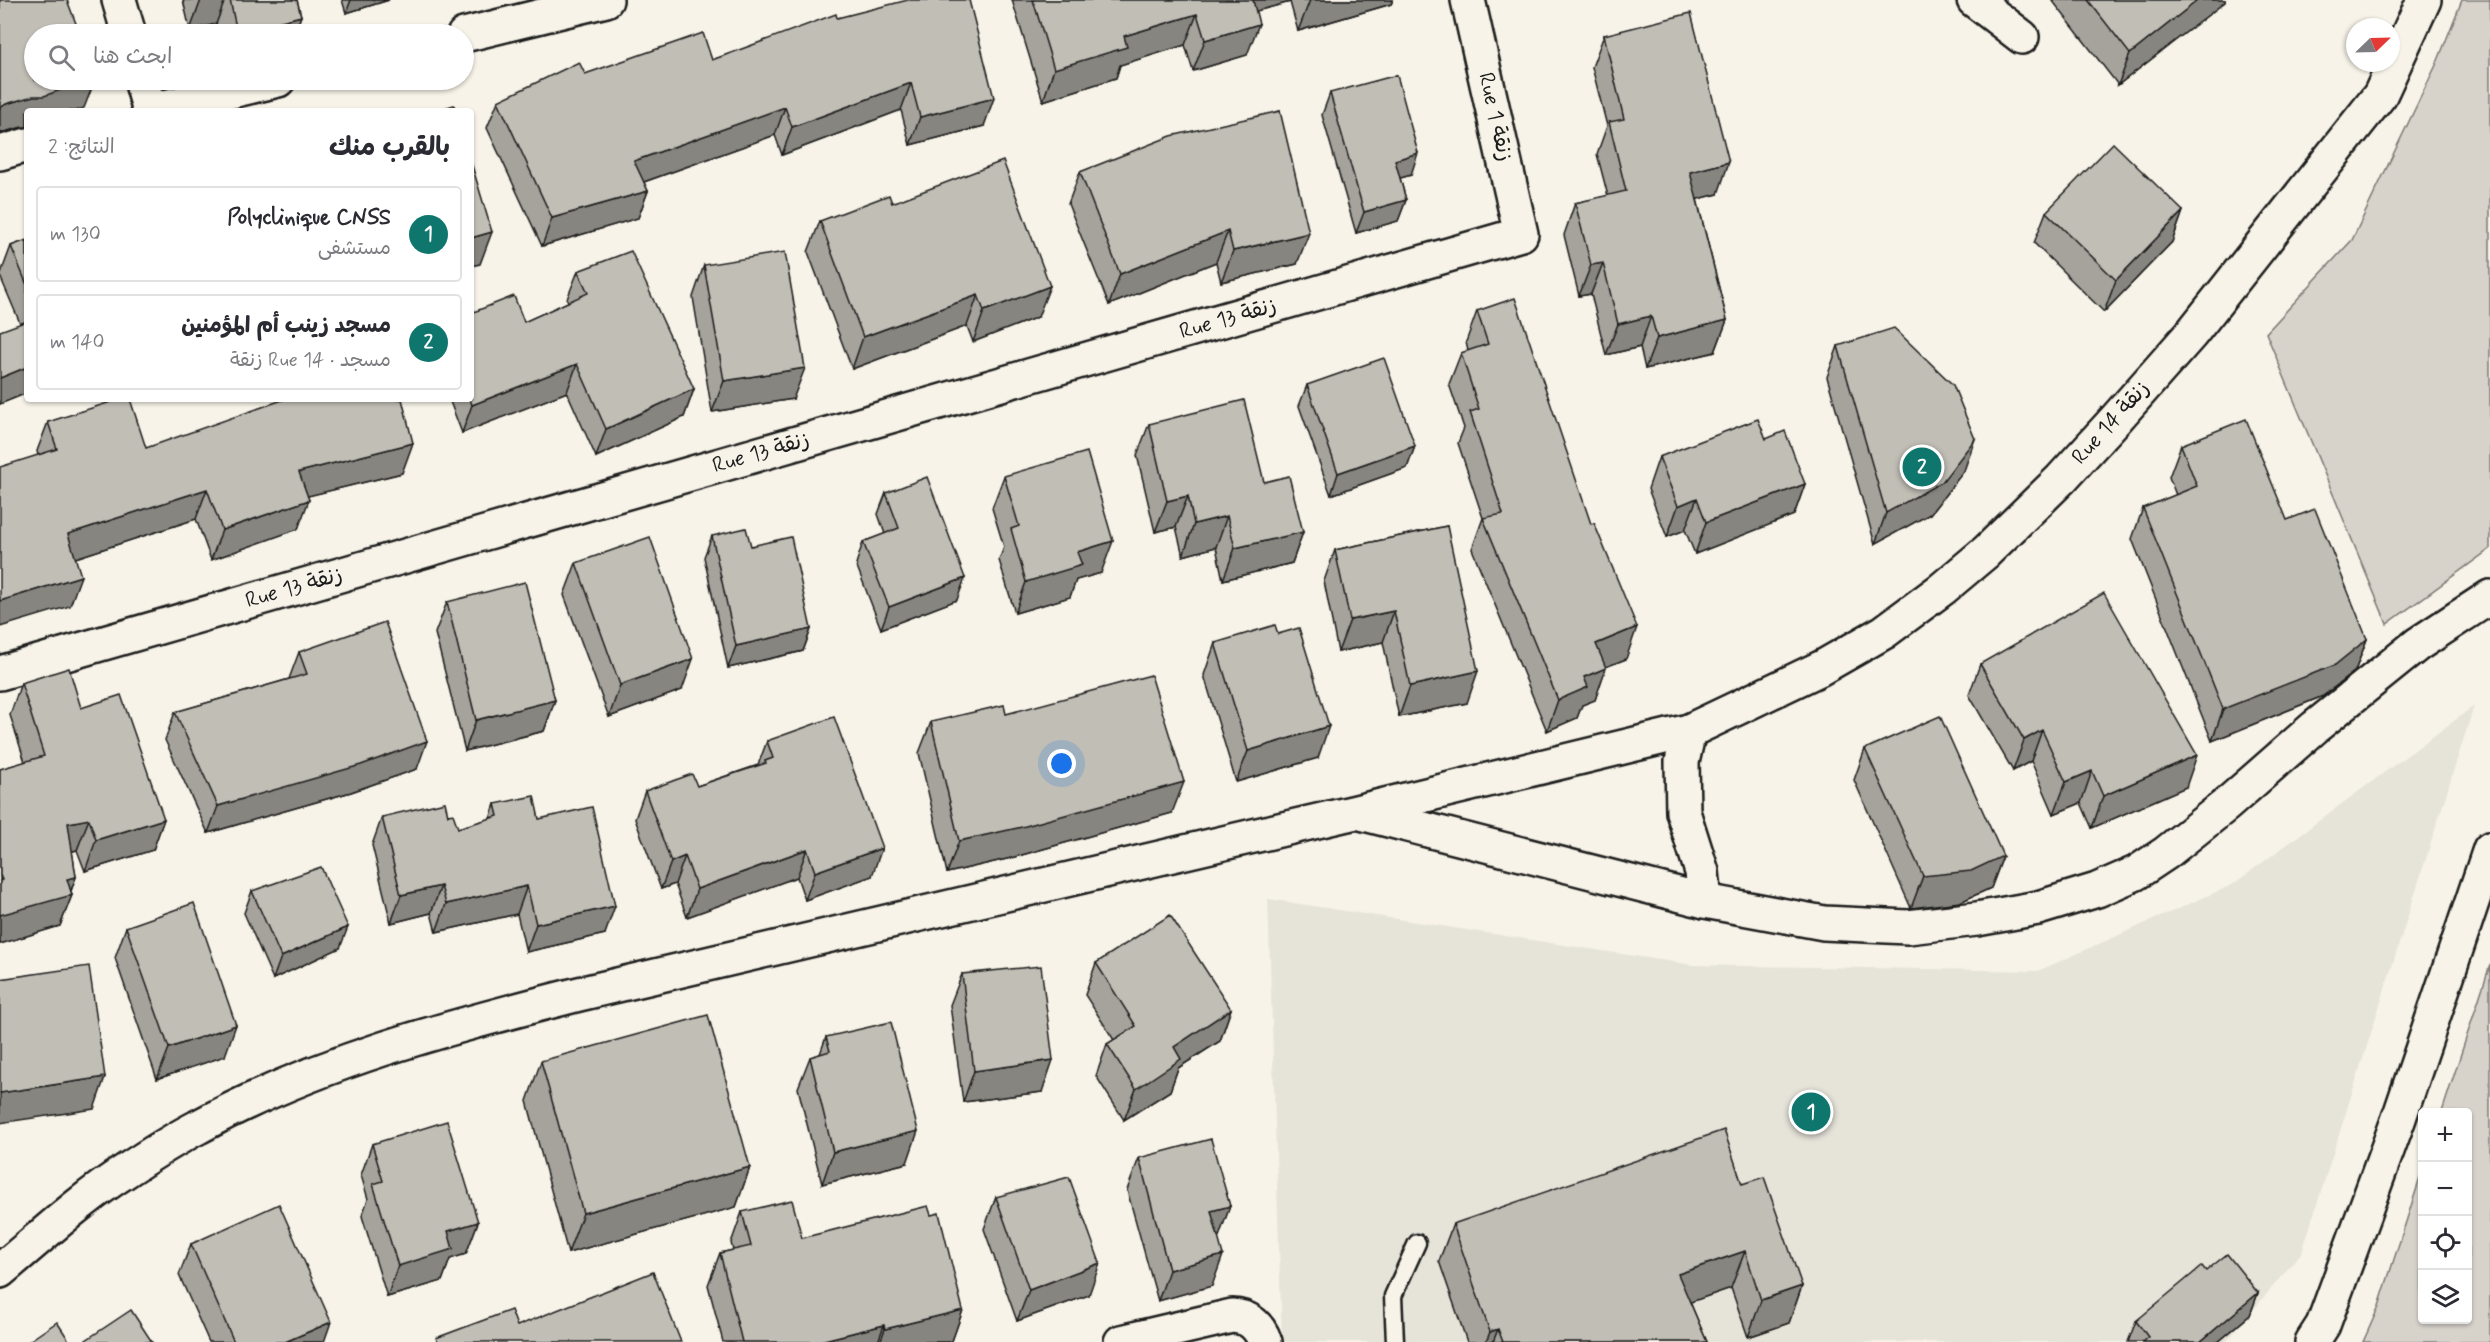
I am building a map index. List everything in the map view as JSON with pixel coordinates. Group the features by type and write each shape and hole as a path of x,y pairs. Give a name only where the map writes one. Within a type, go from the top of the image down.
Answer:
{"street":[{"path":"119,0 126,24"},
{"path":"474,33 606,0"},
{"name":"Rue 1 زنقة","path":"1468,0 1521,234"},
{"path":"1974,0 2022,37"},
{"name":"Rue 14 زنقة","path":"0,1271 122,1173 198,1126 285,1086 364,1055 464,1024 579,994 1356,812 1689,731 1821,668 1884,632 1941,589 1986,552 2061,479 2191,334 2380,95 2424,0"},
{"path":"144,90 148,108"},
{"path":"161,108 236,90"},
{"path":"0,153 24,147"},
{"name":"Rue 13 زنقة","path":"0,673 1521,234"},
{"path":"1356,812 1705,901 1824,923 1908,927 1977,919 2037,908 2097,890 2136,873 2173,848 2315,727 2418,644 2490,597"},
{"path":"1689,731 1682,762 1683,812 1702,872 1705,901"},
{"path":"2312,1342 2323,1325 2384,1160 2490,849"},
{"path":"1121,1342 1232,1316 1254,1322 1265,1342"}],"lane":[{"path":"1395,1342 1393,1296 1418,1243"}],"shaded area":[{"path":"2462,0 2490,0 2490,549 2387,624 2266,333 2352,240 2437,63"},
{"path":"2474,706 2302,1252 2226,1342 1282,1342 1268,899 1693,965 2038,971 2232,885"},
{"path":"2490,965 2490,1342 2363,1342 2379,1306 2418,1184 2418,1324 2472,1324 2472,1108 2443,1108"}],"building":[{"path":"0,0 67,0 76,24 24,24 24,90 60,90 6,104 0,108"},
{"path":"230,0 297,0 301,16 269,24 235,24"},
{"path":"908,0 969,0 994,98 920,117 911,83 792,127 785,107 634,161 648,191 552,218 498,101 579,62 585,74 703,33 712,60 836,14 837,18"},
{"path":"1033,0 1253,0 1259,24 1205,40 1197,14 1124,36 1127,47 1054,69"},
{"path":"2088,0 2198,0 2130,54"},
{"path":"1691,13 1729,162 1690,172 1727,320 1657,338 1651,316 1618,324 1603,263 1591,265 1575,203 1626,191 1609,122 1624,119 1604,35"},
{"path":"1397,75 1418,153 1395,160 1406,200 1364,212 1330,93"},
{"path":"1280,111 1309,233 1233,251 1228,231 1120,274 1080,172 1171,136"},
{"path":"2113,143 2183,211 2116,280 2046,212"},
{"path":"1003,161 1050,286 984,311 978,295 863,337 820,221 889,195 892,203"},
{"path":"474,172 492,232 474,237"},
{"path":"24,241 24,278 11,246"},
{"path":"631,251 694,389 606,429 577,364 472,405 471,402 474,402 474,312 514,296 524,322 588,293 578,271"},
{"path":"785,252 805,368 724,381 704,265"},
{"path":"1515,298 1591,524 1594,523 1637,627 1596,644 1606,668 1584,677 1588,687 1558,700 1483,518 1503,514 1470,412 1479,409 1461,353 1488,344 1477,311"},
{"path":"24,322 24,368 0,378 0,331"},
{"path":"1894,328 1953,385 1975,439 1942,482 1886,513 1838,346"},
{"path":"1384,358 1415,446 1338,473 1307,385"},
{"path":"1244,400 1264,482 1289,476 1303,532 1235,548 1227,516 1194,524 1188,496 1167,501 1149,424"},
{"path":"111,402 131,402 146,448 276,402 403,402 413,443 299,472 309,500 222,530 207,489 68,534 81,576 0,601 0,467 57,449 48,422"},
{"path":"1758,419 1766,439 1785,431 1805,484 1706,522 1697,498 1678,506 1659,457"},
{"path":"2246,419 2287,520 2315,509 2367,639 2335,665 2223,709 2143,508 2197,486 2181,445"},
{"path":"1087,452 1113,541 1077,552 1082,565 1026,582 1011,529 1019,526 1004,476"},
{"path":"927,477 965,578 889,607 863,542 899,528 886,493"},
{"path":"1447,526 1478,671 1410,686 1394,611 1350,620 1335,550"},
{"path":"746,528 751,546 791,537 811,629 736,646 712,536"},
{"path":"650,537 693,659 620,685 576,563"},
{"path":"525,582 555,700 476,720 447,602"},
{"path":"2104,593 2197,755 2103,796 2092,771 2066,782 2042,730 2024,740 1980,664"},
{"path":"385,622 427,741 361,765 218,806 175,712 307,674 299,652"},
{"path":"1275,625 1278,634 1299,628 1329,726 1248,751 1215,643"},
{"path":"69,668 81,708 121,695 164,819 96,840 89,819 68,823 76,877 67,879 72,895 0,915 0,881 2,880 0,875 0,769 44,756 21,683"},
{"path":"1151,675 1184,782 1022,827 959,841 931,722 1004,705 1006,714"},
{"path":"1940,716 2003,856 1971,871 1923,876 1865,749"},
{"path":"834,717 882,848 815,872 807,849 697,889 685,856 671,862 645,791 692,774 697,786 766,763 765,761 773,758 767,741"},
{"path":"534,796 539,819 592,807 615,906 536,924 527,886 446,904 441,886 401,895 382,817 445,802 448,815 453,814 458,828 498,816 495,804"},
{"path":"321,867 348,927 281,957 252,891"},
{"path":"194,903 236,1025 169,1048 126,927"},
{"path":"1170,915 1231,1009 1174,1047 1181,1059 1136,1089 1107,1044 1136,1026 1096,963"},
{"path":"89,966 105,1077 0,1093 0,979"},
{"path":"1041,966 1053,1060 974,1071 962,974"},
{"path":"708,1015 750,1167 583,1213 541,1061"},
{"path":"891,1022 918,1131 833,1152 810,1057 830,1051 826,1037"},
{"path":"447,1121 478,1222 448,1231 453,1249 398,1266 373,1184 383,1181 372,1144"},
{"path":"1724,1130 1742,1184 1764,1177 1802,1286 1761,1300 1745,1251 1678,1274 1707,1342 1503,1342 1498,1329 1490,1332 1453,1224"},
{"path":"1211,1139 1230,1206 1211,1211 1223,1255 1169,1270 1139,1158"},
{"path":"1069,1177 1100,1263 1029,1290 996,1197"},
{"path":"792,1200 802,1238 928,1206 931,1215 939,1213 963,1310 885,1329 884,1325 816,1342 742,1342 720,1253 751,1246 742,1212"},
{"path":"279,1204 331,1322 285,1342 234,1342 191,1244"},
{"path":"2227,1254 2258,1293 2200,1342 2142,1342 2148,1337 2136,1321 2202,1266 2206,1271"},
{"path":"653,1272 681,1342 438,1342 436,1338 511,1310 517,1326"},
{"path":"131,1310 152,1342 83,1342"},
{"path":"57,1322 70,1342 29,1341"}],"place":[{"name":"مسجد زينب أم المؤمنين","path":"1922,467"},
{"name":"Polyclinique CNSS","path":"1811,1112"}]}
